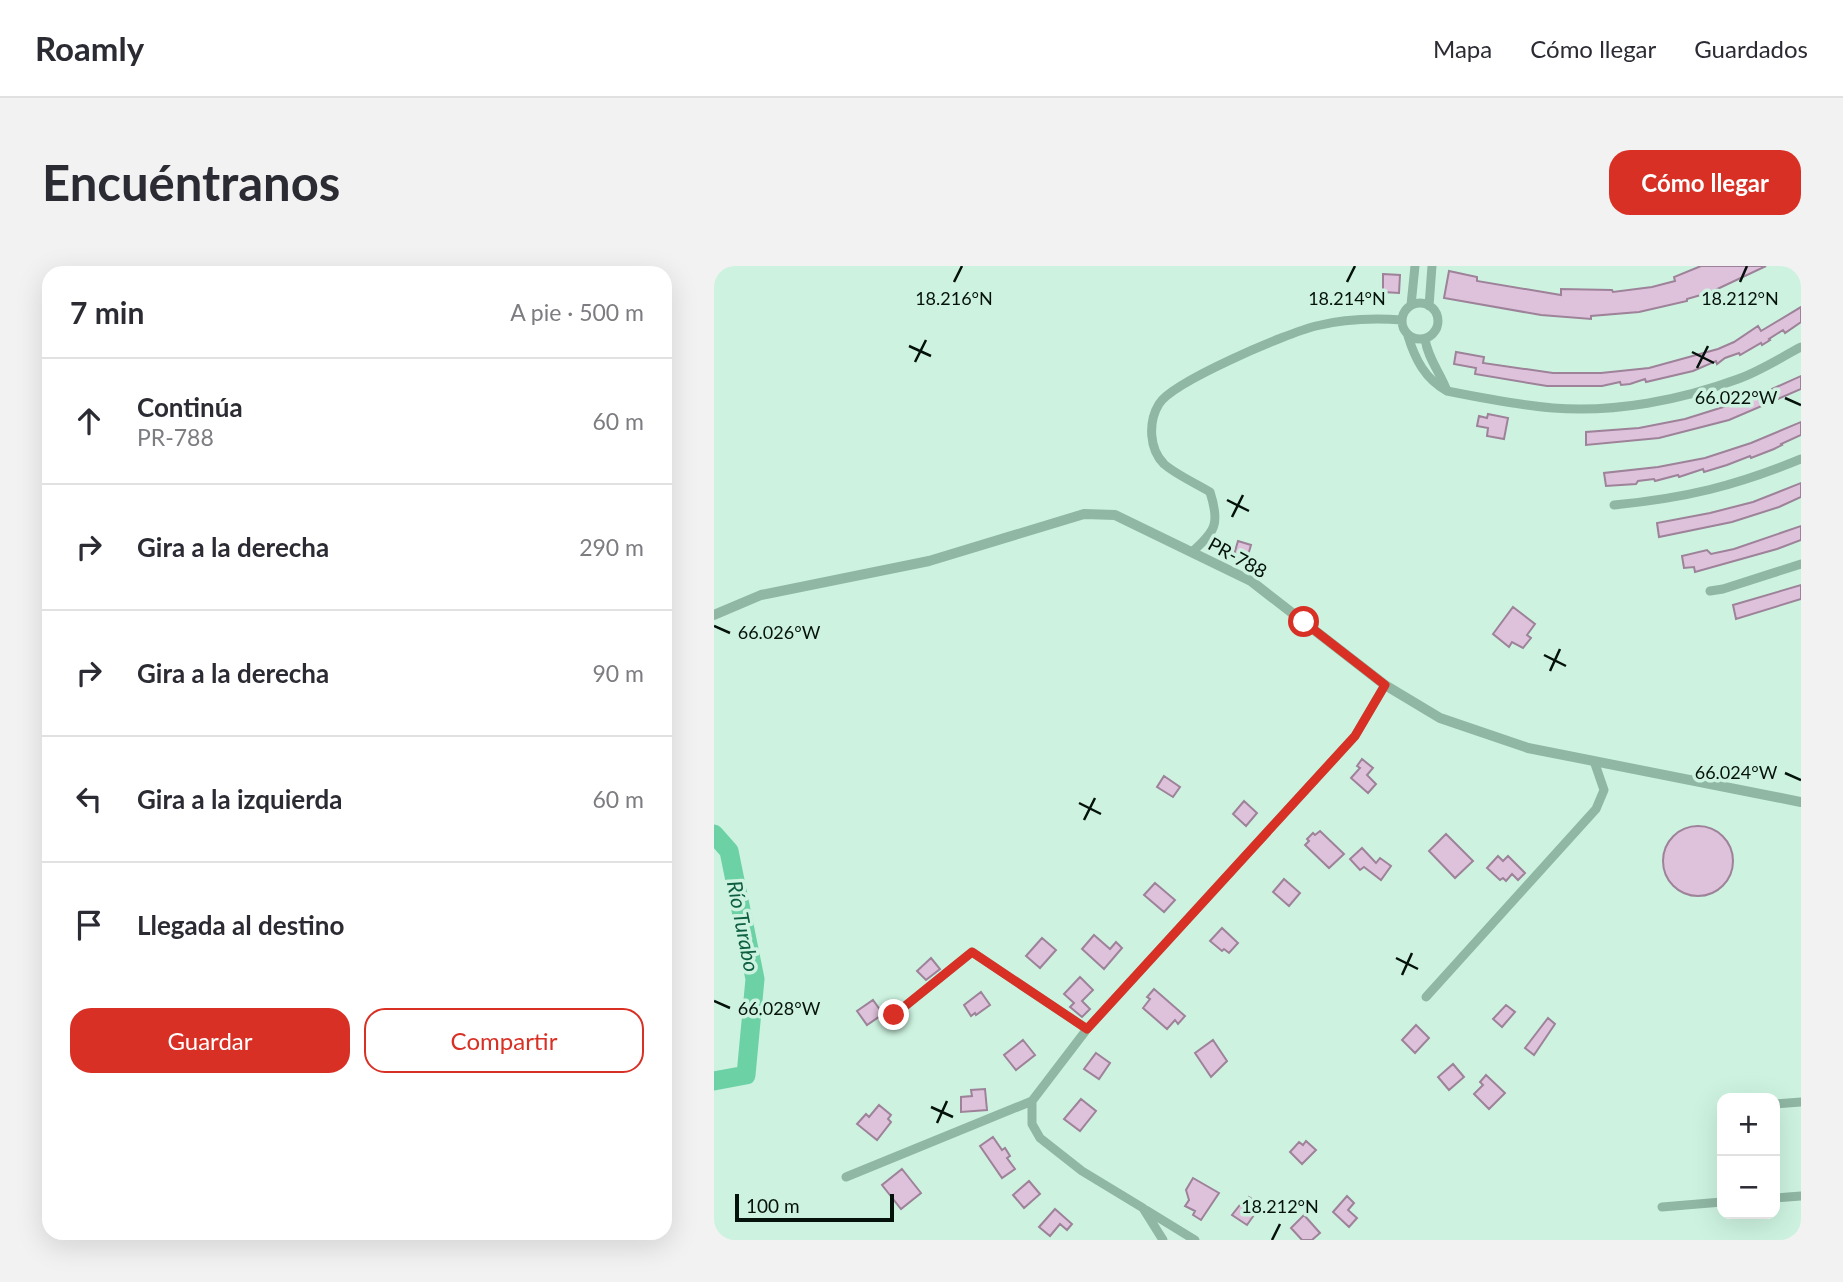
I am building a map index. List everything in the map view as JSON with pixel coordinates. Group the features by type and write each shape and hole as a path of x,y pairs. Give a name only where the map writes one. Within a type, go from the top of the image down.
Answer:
{"street":[{"path":"1411,305 1415,266"},
{"path":"1429,306 1432,266"},
{"path":"1408,336 1419,340 1430,337 1437,327 1437,315 1429,306 1423,303 1411,305 1406,309 1402,320 1414,354 1430,371"},
{"path":"1192,552 1207,539 1215,525 1216,512 1210,492 1163,464 1154,446 1150,427 1159,403 1176,387 1269,342 1316,326 1369,318 1402,320"},
{"path":"1425,339 1434,383 1447,391 1556,409 1603,408 1664,401 1740,378 1801,348"},
{"path":"1614,505 1709,492 1801,459"},
{"name":"PR-788","path":"714,615 761,594 929,561 1084,514 1115,515 1251,581 1385,685 1440,718 1528,748 1801,802"},
{"path":"1710,591 1801,564"},
{"path":"846,1177 1031,1101 1087,1029 1355,736 1385,685"},
{"path":"1426,997 1596,808 1604,790 1594,761"},
{"path":"894,1015 972,952 1087,1029"},
{"path":"1031,1101 1031,1124 1040,1138 1082,1171 1195,1240"},
{"path":"1780,1104 1801,1102"},
{"path":"1780,1198 1801,1196"},
{"path":"1662,1207 1717,1202"},
{"path":"1143,1208 1163,1240"}],"building":[{"path":"1701,266 1766,266 1687,301 1639,312 1591,316 1591,319 1541,315 1444,298 1449,271 1477,277 1477,281 1561,295 1561,289 1613,292 1652,287 1675,281 1674,277"},
{"path":"1383,274 1400,275 1399,293 1383,292"},
{"path":"1801,307 1801,322 1785,333 1783,330 1762,345 1761,343 1740,355 1739,353 1725,358 1717,364 1716,361 1693,371 1646,382 1645,379 1621,385 1620,382 1602,386 1547,386 1475,374 1476,368 1454,364 1456,352 1484,357 1483,363 1553,373 1601,373 1649,368 1718,349 1758,326 1761,331"},
{"path":"1801,376 1801,389 1729,420 1659,438 1586,445 1586,432 1639,428 1685,419 1752,398"},
{"path":"1488,414 1508,418 1504,439 1487,436 1488,428 1477,426 1479,416 1487,418"},
{"path":"1801,422 1801,435 1751,458 1750,456 1704,472 1703,469 1679,477 1678,475 1655,481 1638,481 1636,484 1606,486 1604,473 1705,458 1751,443"},
{"path":"1801,483 1801,497 1779,507 1732,522 1659,537 1657,523 1753,502"},
{"path":"1801,526 1801,540 1777,549 1695,572 1694,567 1684,568 1682,556 1707,550 1711,554 1734,549"},
{"path":"1238,541 1251,545 1246,562 1233,558"},
{"path":"1801,585 1801,599 1736,619 1733,605"},
{"path":"1513,607 1535,624 1527,635 1531,638 1523,648 1512,642 1509,647 1493,634"},
{"path":"1362,759 1373,768 1367,775 1376,784 1368,793 1351,778 1360,768 1357,766"},
{"path":"1164,776 1180,787 1173,797 1157,787"},
{"path":"1244,801 1257,813 1246,826 1233,814"},
{"path":"1698,826 1723,836 1733,861 1723,886 1698,896 1673,886 1663,861 1673,836"},
{"path":"1320,831 1344,854 1329,868 1305,845 1313,833 1315,835"},
{"path":"1446,834 1473,861 1455,878 1429,851"},
{"path":"1362,848 1376,863 1380,858 1391,866 1381,880 1364,867 1360,870 1350,859"},
{"path":"1498,856 1503,861 1508,856 1525,873 1518,880 1512,874 1506,881 1503,878 1500,880 1487,868"},
{"path":"1284,879 1300,893 1289,906 1273,892"},
{"path":"1155,883 1175,900 1164,912 1144,895"},
{"path":"1222,928 1238,943 1229,953 1210,941"},
{"path":"1094,935 1110,949 1116,942 1122,948 1104,969 1082,949"},
{"path":"1042,938 1056,950 1040,968 1026,956"},
{"path":"931,958 940,969 926,980 917,971"},
{"path":"1080,977 1093,990 1082,1001 1090,1009 1082,1017 1070,1007 1074,1003 1064,994"},
{"path":"1154,989 1185,1016 1178,1024 1175,1020 1167,1029 1143,1008"},
{"path":"981,992 990,1005 971,1016 964,1005"},
{"path":"873,1000 883,1014 867,1025 857,1011"},
{"path":"1506,1005 1515,1012 1502,1027 1493,1019"},
{"path":"1548,1018 1555,1024 1534,1055 1525,1048"},
{"path":"1416,1025 1429,1038 1415,1053 1402,1040"},
{"path":"1023,1040 1035,1055 1016,1070 1004,1055"},
{"path":"1213,1040 1227,1061 1211,1077 1195,1053"},
{"path":"1096,1053 1110,1063 1099,1079 1084,1069"},
{"path":"1453,1064 1464,1077 1449,1090 1438,1077"},
{"path":"1486,1075 1505,1093 1489,1109 1474,1094 1483,1085 1480,1082"},
{"path":"985,1089 987,1110 961,1112 961,1097 972,1096 971,1090"},
{"path":"1081,1099 1096,1111 1080,1131 1064,1119"},
{"path":"879,1105 891,1115 888,1119 891,1122 877,1140 857,1124 866,1114 869,1117"},
{"path":"993,1137 1002,1150 1005,1148 1010,1156 1007,1158 1015,1169 1002,1178 980,1146"},
{"path":"1306,1141 1316,1150 1302,1164 1290,1152 1299,1142 1303,1145"},
{"path":"902,1169 921,1193 901,1209 882,1185"},
{"path":"1193,1178 1219,1193 1201,1220 1193,1215 1195,1211 1185,1206 1189,1200 1186,1190"},
{"path":"1029,1181 1040,1194 1024,1208 1013,1195"},
{"path":"1347,1196 1354,1203 1348,1210 1357,1218 1349,1227 1333,1212"},
{"path":"1249,1197 1261,1205 1247,1225 1232,1215"},
{"path":"1055,1209 1072,1224 1067,1230 1060,1224 1050,1236 1039,1227"},
{"path":"1304,1215 1320,1233 1312,1240 1302,1240 1291,1228"}],"waterway":[{"name":"Río Turabo","path":"714,834 729,851 755,979 746,1075 714,1081"}],"route":[{"path":"894,1015 972,952 1087,1029 1355,736 1385,685 1304,622"}]}
